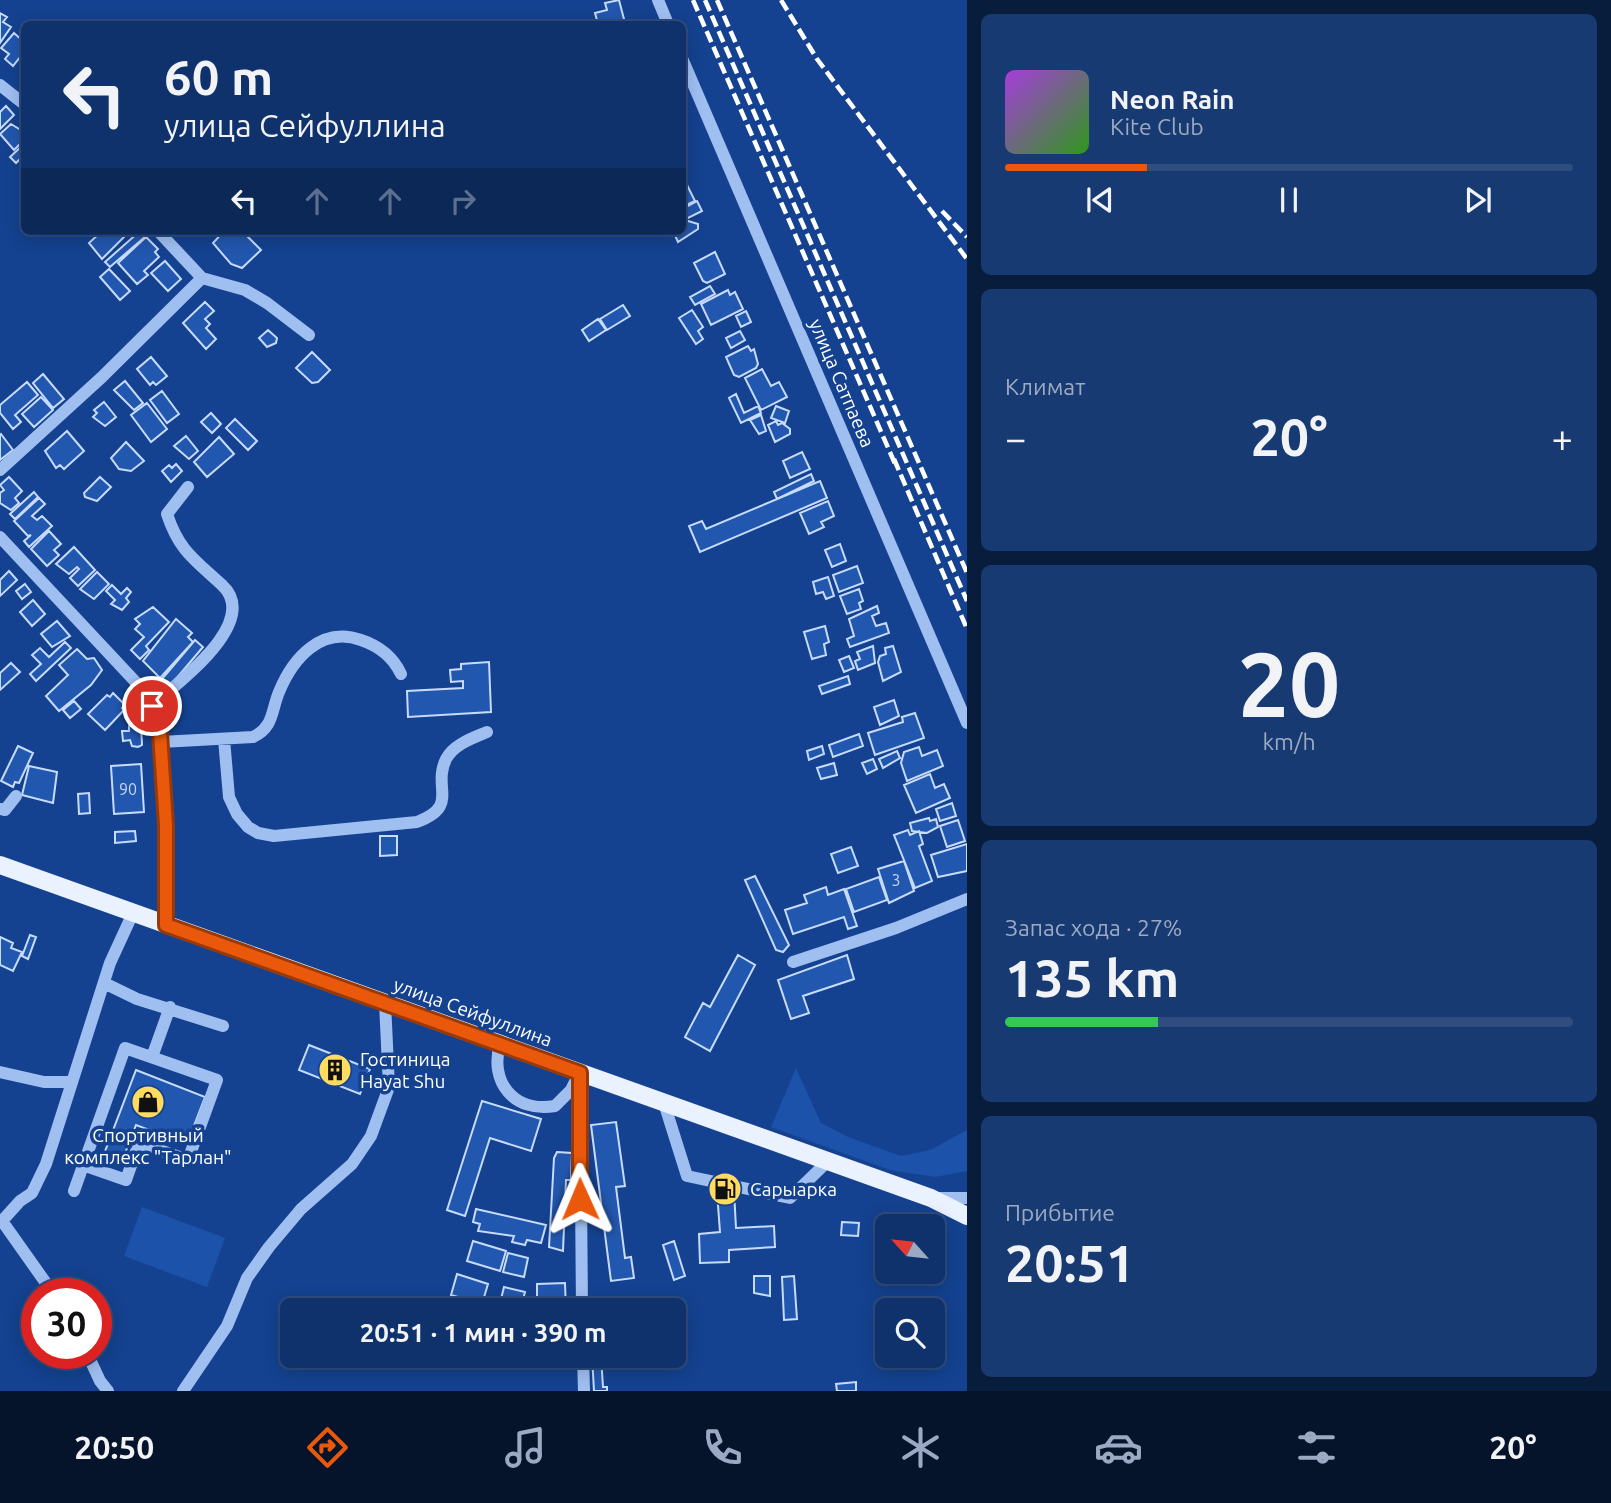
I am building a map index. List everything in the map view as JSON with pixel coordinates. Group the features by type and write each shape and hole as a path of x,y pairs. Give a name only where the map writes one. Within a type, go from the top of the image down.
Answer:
{"main road":[{"name":"улица Сейфуллина","path":"0,865 931,1198 967,1216"}],"street":[{"path":"658,0 667,21"},
{"name":"улица Сатпаева","path":"686,67 967,723"},
{"path":"0,85 21,102"},
{"path":"162,235 202,278 245,289 309,335"},
{"path":"0,470 102,377 202,278"},
{"path":"152,706 219,642 232,621 233,607 226,588 181,549 167,514 188,488"},
{"path":"0,537 145,692 152,706 160,742 166,825 166,925"},
{"path":"160,742 253,737 262,733 272,718 278,694 287,676 301,656 323,639 352,637 368,642 394,660 401,674"},
{"path":"225,739 229,797 237,814 248,827 274,836 417,822 428,818 435,814 442,802 446,759 461,744 487,732"},
{"path":"0,809 5,810 16,796"},
{"path":"793,962 896,928 967,900"},
{"path":"41,1278 4,1231 2,1221 20,1201 32,1193 46,1164 103,984 133,913"},
{"path":"103,984 136,999 170,1007 223,1026"},
{"path":"183,1391 227,1326 247,1278 269,1247 301,1209 352,1164 371,1136 389,1087 385,1003"},
{"path":"152,1057 170,1007"},
{"path":"500,1044 495,1060 498,1078 507,1092 533,1107 555,1106 571,1090 580,1073"},
{"path":"74,1191 83,1165 125,1048 217,1080 188,1160 139,1143 126,1180 83,1165"},
{"path":"0,1072 44,1082 71,1082"},
{"path":"580,1073 582,1298"},
{"path":"664,1103 687,1176 790,1198 828,1161"},
{"path":"931,1198 967,1198"},
{"path":"583,1368 584,1391"},
{"path":"94,1369 108,1391"}],"shaded area":[{"path":"796,1068 821,1123 848,1137 901,1156 930,1150 967,1130 967,1171 935,1177 890,1170 771,1127"},
{"path":"142,1207 225,1238 207,1287 124,1256"}],"building":[{"path":"619,0 624,21 597,21 595,13 607,10 605,3"},
{"path":"0,13 7,17 3,22 11,27 0,43"},
{"path":"14,33 21,39 21,56 13,66 5,59 9,54 1,48"},
{"path":"6,106 14,115 0,129 0,112"},
{"path":"11,124 21,130 21,143 14,150 0,134"},
{"path":"21,147 21,158 16,163 10,157"},
{"path":"686,183 695,201 686,205"},
{"path":"697,201 702,211 686,219 686,207"},
{"path":"686,222 698,224 698,229 678,242 675,235 686,235"},
{"path":"98,235 126,235 102,259 89,243"},
{"path":"135,235 146,236 110,267 105,262"},
{"path":"220,235 246,235 261,250 242,268 231,264 213,243"},
{"path":"146,237 158,249 155,252 159,257 144,271 148,275 137,284 118,263"},
{"path":"715,252 725,274 707,283 703,281 694,263"},
{"path":"165,261 181,279 168,291 151,273"},
{"path":"109,269 130,291 120,300 100,277"},
{"path":"710,286 715,294 695,305 690,297"},
{"path":"728,290 730,295 735,292 743,309 711,325 701,304"},
{"path":"205,302 214,311 205,319 210,324 206,328 216,339 206,349 183,323"},
{"path":"623,305 630,316 607,330 600,319"},
{"path":"692,310 703,327 698,331 703,339 696,344 679,318"},
{"path":"746,311 751,322 741,327 736,316"},
{"path":"598,319 606,330 589,341 582,330"},
{"path":"268,330 277,338 276,343 267,347 259,338"},
{"path":"740,331 745,340 731,348 726,338"},
{"path":"748,346 751,351 754,349 758,364 756,368 739,377 734,375 726,357"},
{"path":"312,352 330,370 318,382 312,383 296,368"},
{"path":"151,357 167,376 156,385 153,382 150,385 137,369"},
{"path":"762,369 771,386 779,382 787,397 761,410 745,378"},
{"path":"43,374 64,399 53,408 33,383"},
{"path":"125,381 143,403 134,410 114,390"},
{"path":"27,382 38,395 15,415 21,422 13,429 0,413 0,405"},
{"path":"162,391 179,414 167,423 150,400"},
{"path":"736,394 744,413 758,406 761,413 741,423 729,398"},
{"path":"41,397 53,410 34,427 22,414"},
{"path":"104,402 116,417 105,426 93,417 97,413 94,410"},
{"path":"147,403 167,429 151,442 131,415"},
{"path":"776,406 789,411 785,423 771,418"},
{"path":"211,413 221,424 212,433 201,422"},
{"path":"761,415 766,431 759,434 750,420"},
{"path":"235,419 257,441 248,450 226,428"},
{"path":"776,421 778,425 782,423 790,429 790,434 775,442 768,425"},
{"path":"67,431 84,451 64,469 60,465 56,468 45,451"},
{"path":"0,435 13,450 0,460"},
{"path":"186,436 198,451 189,459 174,446"},
{"path":"219,437 234,454 207,477 194,462"},
{"path":"126,442 144,461 131,471 119,469 111,458"},
{"path":"802,452 810,469 790,478 783,461"},
{"path":"176,464 182,471 171,482 162,471 169,465 172,468"},
{"path":"811,474 814,481 777,499 774,492"},
{"path":"9,477 22,491 15,498 19,503 11,510 0,503 0,493 4,490 0,485"},
{"path":"100,477 111,487 97,501 85,497 84,493"},
{"path":"820,481 827,498 700,552 689,526 702,521 706,529"},
{"path":"34,492 38,497 15,519 10,514"},
{"path":"39,498 45,504 32,516 37,520 42,516 52,526 29,547 24,541 31,535 28,536 14,521"},
{"path":"828,501 834,516 821,522 824,527 809,534 800,513"},
{"path":"49,531 61,544 54,550 59,555 47,566 31,549"},
{"path":"840,544 846,561 832,567 825,550"},
{"path":"74,547 95,570 78,586 70,578 79,569 77,567 69,574 56,564"},
{"path":"857,566 863,583 839,592 833,575"},
{"path":"9,571 17,580 0,596 0,580"},
{"path":"97,572 109,584 94,599 80,589"},
{"path":"828,577 834,596 826,599 823,592 816,594 813,582"},
{"path":"25,584 31,592 22,599 16,591"},
{"path":"112,585 121,594 127,588 131,592 126,598 129,602 122,610 111,604 115,600 106,591"},
{"path":"859,589 863,601 859,603 861,609 847,614 840,596"},
{"path":"33,600 45,614 32,626 20,612"},
{"path":"877,606 879,613 872,616 876,626 886,623 889,633 850,647 847,639 854,636 849,619"},
{"path":"153,607 169,622 146,646 149,650 140,659 131,650 144,637 135,629 140,624 135,619"},
{"path":"176,619 192,633 188,637 193,642 160,678 143,661"},
{"path":"57,621 70,636 52,647 41,634"},
{"path":"825,626 829,642 824,644 826,655 812,659 804,632"},
{"path":"195,640 203,647 170,686 162,679"},
{"path":"65,642 71,648 36,681 30,674 41,664 32,655 40,648 49,657"},
{"path":"873,646 875,663 858,670 855,661 860,659 857,652"},
{"path":"893,646 901,672 883,681 878,662 880,656 886,654 885,648"},
{"path":"77,649 87,659 94,658 102,670 91,685 59,711 46,696 68,675 59,665"},
{"path":"849,656 854,668 844,672 839,660"},
{"path":"489,662 491,712 408,717 407,691 463,688 463,681 451,682 450,670 461,669 461,664"},
{"path":"11,663 20,672 0,690 0,673"},
{"path":"848,676 850,684 822,694 819,686"},
{"path":"113,693 125,705 122,708 124,710 105,730 88,714 107,695 110,697"},
{"path":"894,700 899,716 880,725 874,707"},
{"path":"74,701 81,709 70,718 63,710"},
{"path":"915,713 924,738 875,755 868,733 903,722 902,717"},
{"path":"141,724 142,745 132,746 130,740 123,741 122,731 129,731 129,725"},
{"path":"859,734 863,746 833,757 829,745"},
{"path":"18,746 33,753 19,783 15,782 13,787 1,781"},
{"path":"822,746 824,754 809,760 807,751"},
{"path":"919,747 922,756 937,750 943,766 907,781 901,763 904,752"},
{"path":"897,751 900,758 883,768 879,759"},
{"path":"873,759 877,769 867,774 862,763"},
{"path":"834,763 837,775 821,779 817,768"},
{"path":"141,764 144,812 114,814 111,766"},
{"path":"29,766 57,772 53,803 22,795"},
{"path":"930,774 935,788 944,784 950,798 916,813 904,785"},
{"path":"89,793 90,813 79,814 78,794"},
{"path":"952,803 956,816 940,821 936,809"},
{"path":"929,818 930,821 936,819 938,827 927,833 912,831 910,823"},
{"path":"958,820 965,841 947,847 940,826"},
{"path":"908,830 910,835 919,831 923,844 919,846 932,881 915,888 894,835"},
{"path":"135,831 136,841 115,843 115,832"},
{"path":"380,836 397,836 397,855 380,856"},
{"path":"967,844 967,871 938,877 931,855"},
{"path":"851,847 858,866 838,873 831,854"},
{"path":"904,861 914,891 889,903 878,869"},
{"path":"755,876 789,945 783,952 776,950 745,880"},
{"path":"879,877 887,900 854,912 846,889"},
{"path":"826,887 828,895 844,889 857,926 848,929 844,917 793,934 785,910 807,903 804,895"},
{"path":"30,935 36,937 28,959 22,956"},
{"path":"0,937 13,943 11,948 22,952 13,971 0,965"},
{"path":"738,955 755,965 710,1051 685,1037 703,1003 710,1007"},
{"path":"847,955 854,979 803,996 809,1013 791,1019 778,980"},
{"name":"Гостиница Hayat Shu","path":"309,1045 370,1069 360,1094 299,1070"},
{"path":"136,1070 205,1097 187,1144 136,1125 122,1161 104,1154"},
{"path":"482,1101 541,1119 531,1151 490,1138 465,1216 447,1210"},
{"path":"616,1122 625,1186 616,1187 625,1258 631,1257 634,1278 611,1281 591,1125"},
{"path":"557,1152 572,1153 571,1180 566,1180 563,1251 549,1247 554,1158"},
{"path":"734,1191 736,1228 774,1226 775,1247 729,1250 729,1262 700,1263 699,1234 720,1232 717,1192"},
{"path":"476,1209 546,1225 541,1243 527,1240 525,1245 512,1242 514,1236 478,1231 480,1224 473,1222"},
{"path":"842,1222 859,1223 858,1236 841,1235"},
{"path":"473,1241 506,1251 500,1271 467,1261"},
{"path":"674,1241 685,1276 674,1280 663,1245"},
{"path":"508,1253 528,1258 524,1277 503,1272"},
{"path":"457,1274 488,1284 484,1298 451,1295"},
{"path":"754,1276 770,1276 770,1296 754,1293"},
{"path":"794,1276 797,1319 784,1320 782,1277"},
{"path":"565,1283 566,1298 537,1298 537,1284"},
{"path":"504,1287 525,1292 523,1298 501,1298"},
{"path":"593,1368 602,1368 603,1387 607,1387 607,1391 594,1391"},
{"path":"856,1382 856,1391 837,1391 836,1384"}],"railway":[{"path":"693,0 896,466"},
{"path":"705,0 967,601"},
{"path":"717,0 967,573"},
{"path":"781,0 817,59 967,259"},
{"path":"942,211 967,237"},
{"path":"894,459 967,629"}],"place":[{"name":"Гостиница Hayat Shu","path":"335,1070"},
{"name":"Спортивный комплекс \"Тарлан\"","path":"148,1102"},
{"name":"Сарыарка","path":"725,1189"}],"route":[{"path":"152,706 160,733 166,825 166,925 580,1073 580,1199"}]}
